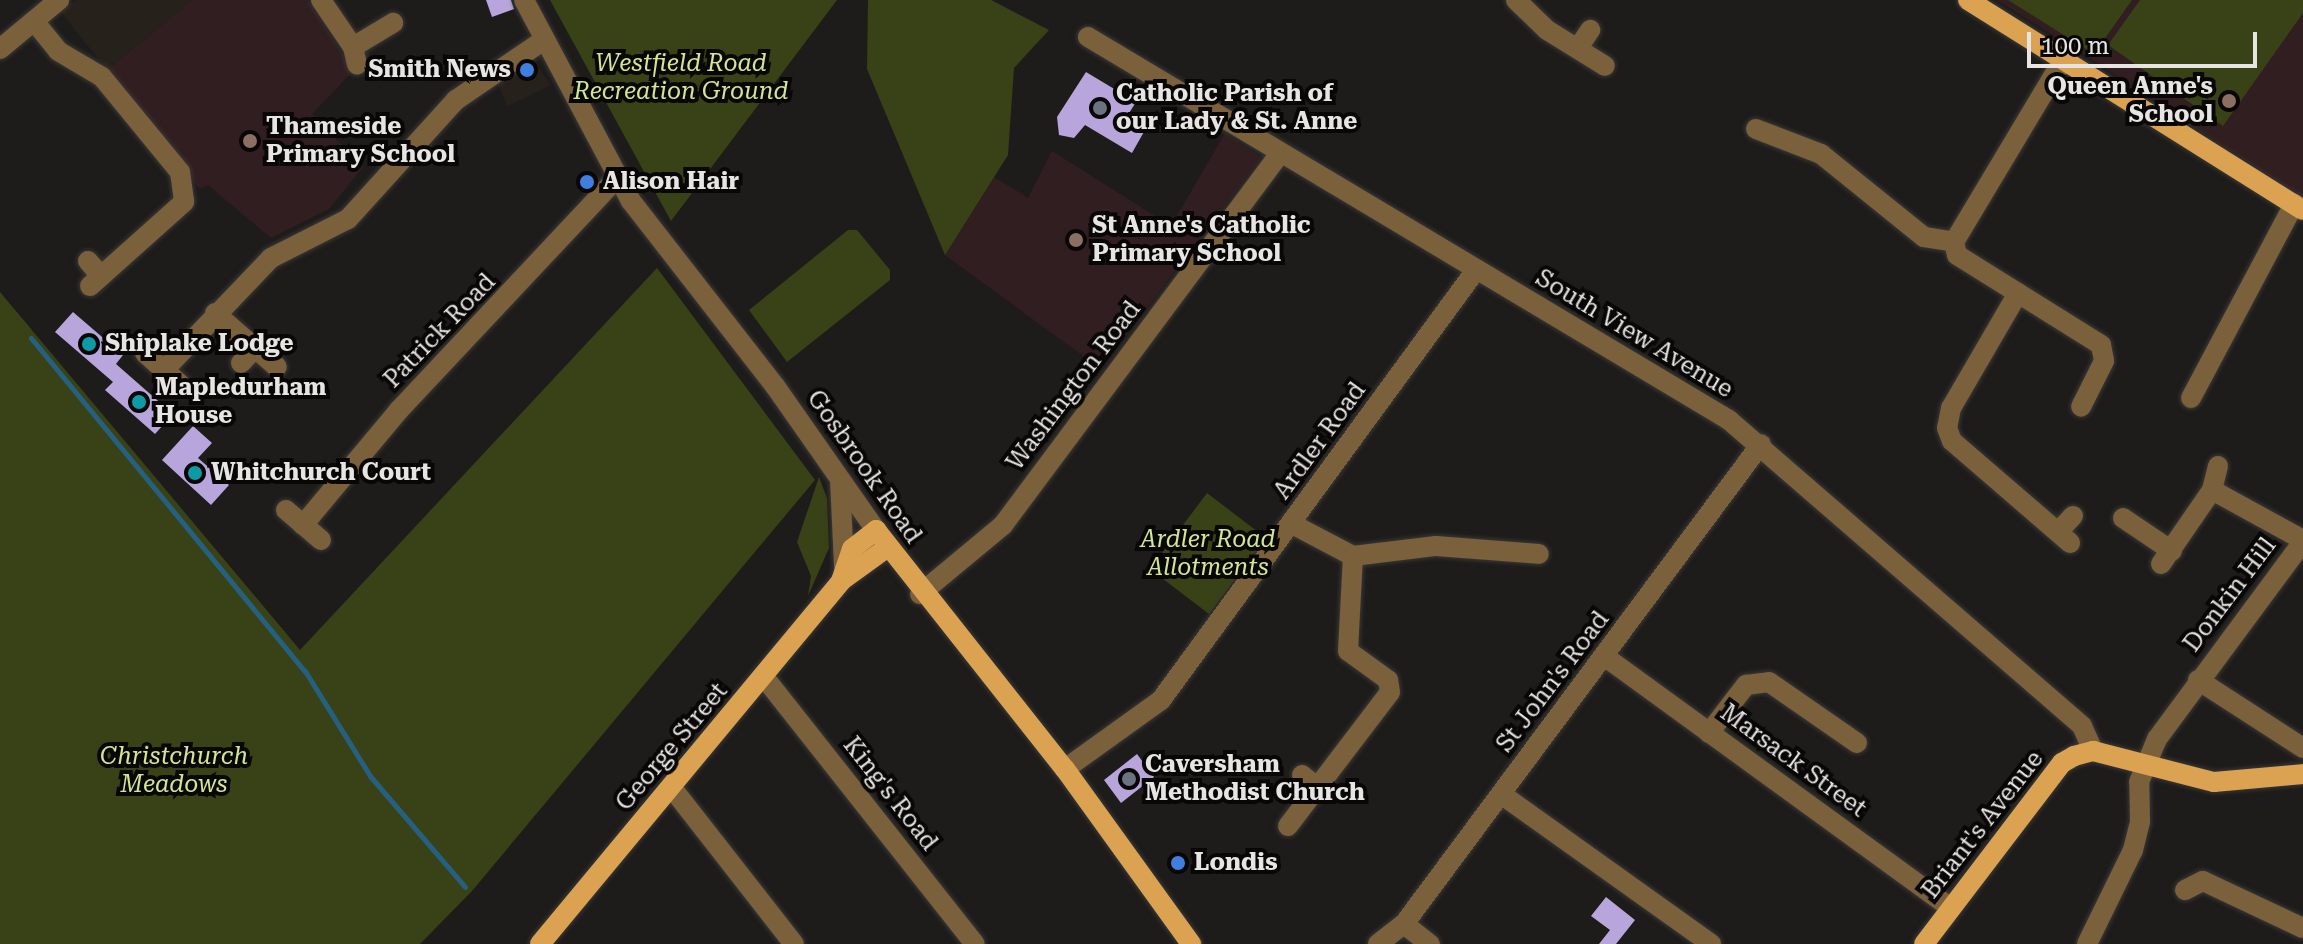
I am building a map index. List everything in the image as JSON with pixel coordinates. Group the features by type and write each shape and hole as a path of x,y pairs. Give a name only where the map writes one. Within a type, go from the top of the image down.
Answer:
{"main road":[{"path":"1968,0 2298,207"},
{"name":"Gosbrook Road","path":"882,538 920,594 1065,769 1191,944"},
{"name":"George Street","path":"540,944 764,677 843,573 882,538"},
{"path":"2093,751 2214,782 2303,774"},
{"name":"Briant's Avenue","path":"1924,944 2062,763 2093,751"}],"street":[{"path":"0,49 59,0"},
{"path":"321,0 355,56 393,23"},
{"name":"Gosbrook Road","path":"524,0 618,177 670,257 768,377 882,538"},
{"path":"1516,0 1605,66"},
{"path":"34,21 58,51 102,77 180,172 184,202 93,274"},
{"path":"1578,48 1590,30"},
{"name":"South View Avenue","path":"1088,37 1761,444 2082,726 2093,751"},
{"path":"164,370 215,313 271,258 348,219 456,100 544,40"},
{"path":"2063,60 1954,242 1957,255 2106,352 2081,407"},
{"path":"1770,125 1849,172 1934,243 1954,242"},
{"name":"Washington Road","path":"920,594 1003,525 1280,153"},
{"name":"Patrick Road","path":"303,525 399,410 618,177"},
{"path":"2191,398 2298,207"},
{"name":"Ardler Road","path":"1065,769 1161,700 1476,270"},
{"path":"2018,293 1951,408 1947,428 1952,441 2064,538 2073,516"},
{"path":"215,313 248,356 277,367"},
{"path":"145,353 182,386"},
{"name":"St John's Road","path":"1378,944 1404,924 1761,444"},
{"path":"2123,518 2166,558 2212,490 2218,466"},
{"path":"840,480 843,573"},
{"path":"2212,490 2303,541"},
{"path":"286,510 321,540"},
{"path":"1292,524 1353,556 1436,546 1539,554"},
{"name":"Donkin Hill","path":"2087,944 2133,850 2140,821 2139,782 2157,739 2303,541"},
{"path":"1288,826 1390,692 1388,680 1348,651 1353,556"},
{"name":"Marsack Street","path":"1604,656 1951,908"},
{"name":"King's Road","path":"764,677 975,944"},
{"name":"Donkin Hill","path":"2198,680 2303,748"},
{"path":"1709,733 1746,685 1769,682 1857,743"},
{"path":"1302,775 1319,789"},
{"path":"672,788 794,944"},
{"path":"1501,794 1711,944"},
{"path":"2185,890 2198,875 2303,928"},
{"path":"1404,924 1430,944"}],"shaded area":[{"path":"76,0 192,0 107,70 61,12"},
{"name":"Thameside Primary School","path":"192,0 308,0 353,71 312,114 363,167 329,209 271,238 208,185 200,189 107,70"},
{"name":"Queen Anne's School","path":"1997,0 2303,0 2303,198 2091,59"},
{"path":"530,56 551,85 508,106 493,75"},
{"name":"St Anne's Catholic Primary School","path":"1225,133 1261,157 1101,369 945,255 994,177 1028,198 1052,151 1171,226"}],"green space":[{"name":"Westfield Road Recreation Ground","path":"550,0 837,0 671,221"},
{"path":"868,0 991,0 1049,30 1014,68 1008,155 945,255 867,69"},
{"path":"2008,0 2132,0 2094,54"},
{"path":"2140,0 2303,0 2303,13 2223,126 2108,45"},
{"path":"848,230 857,230 890,270 890,280 787,362 749,310"},
{"name":"Christchurch Meadows","path":"657,268 815,480 472,891 420,944 0,944 0,292 300,650"},
{"path":"819,477 827,498 829,548 808,596 811,576 797,542"},
{"name":"Ardler Road Allotments","path":"1207,493 1266,538 1209,614 1150,569"}],"building":[{"path":"486,0 511,0 514,9 492,17"},
{"name":"Catholic Parish of our Lady & St. Anne","path":"1086,72 1136,102 1126,118 1145,130 1132,153 1085,125 1074,138 1059,135 1057,117"},
{"path":"73,312 123,355 116,364 173,414 155,434 105,390 113,382 55,332"},
{"name":"Whitchurch Court","path":"193,426 212,443 198,458 229,485 211,505 162,460"},
{"name":"Caversham Methodist Church","path":"1137,754 1154,777 1121,803 1104,780"},
{"path":"1606,897 1635,920 1616,944 1599,944 1610,930 1591,916"}],"waterway":[{"path":"31,338 305,671 370,776 465,887"}],"place":[{"name":"Smith News","path":"527,70"},
{"name":"Queen Anne's School","path":"2229,101"},
{"name":"Catholic Parish of our Lady & St. Anne","path":"1100,108"},
{"name":"Thameside Primary School","path":"250,141"},
{"name":"Alison Hair","path":"587,182"},
{"name":"St Anne's Catholic Primary School","path":"1076,240"},
{"name":"Shiplake Lodge","path":"89,344"},
{"name":"Mapledurham House","path":"139,402"},
{"name":"Whitchurch Court","path":"195,473"},
{"name":"Caversham Methodist Church","path":"1129,779"},
{"name":"Londis","path":"1178,863"}]}
